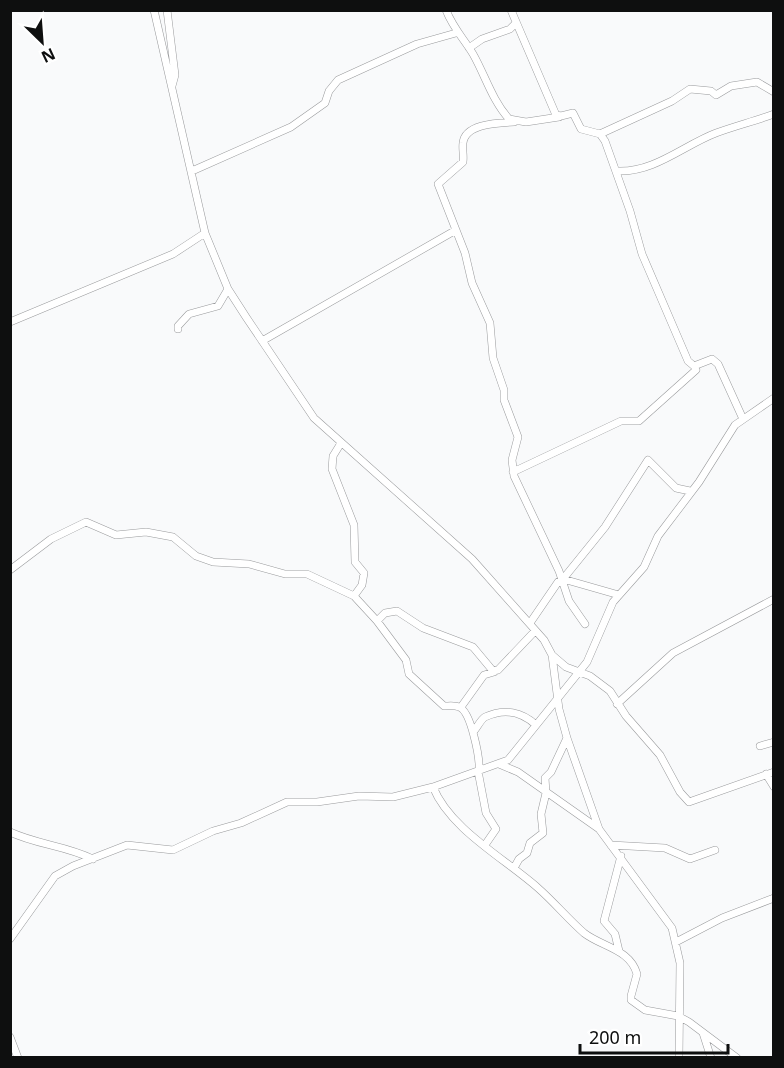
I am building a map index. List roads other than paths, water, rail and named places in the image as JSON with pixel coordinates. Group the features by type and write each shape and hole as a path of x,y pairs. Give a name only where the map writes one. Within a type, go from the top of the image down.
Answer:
{"street":[{"path":"154,10 206,232 228,289 306,407 341,443 472,559 544,640 552,656 557,696 567,738 599,829"},
{"path":"167,10 175,75 172,86"},
{"path":"446,10 456,33 469,48 497,104 514,122"},
{"path":"511,10 556,115 561,116"},
{"path":"469,48 482,39 510,29 516,23"},
{"path":"192,171 291,127 325,103 328,91 338,80 417,44 456,33"},
{"path":"585,624 569,600 563,580 513,472 512,460 518,437 504,400 504,390 493,358 490,323 472,283 456,231 440,192 440,180 463,162 463,141 472,131 494,123 543,121 573,113 584,131 600,134 672,101 690,88 711,91 716,95 731,86 757,82 774,92"},
{"path":"617,171 644,167 716,133 774,114"},
{"path":"600,134 617,171 642,254 688,361 694,366 712,359 718,364 743,419"},
{"path":"262,341 456,231"},
{"path":"10,322 173,254 206,232"},
{"path":"178,329 187,315 218,306 228,289"},
{"path":"513,472 621,421 639,421 696,370"},
{"path":"10,939 55,876 127,845 174,850 213,831 241,823 287,802 317,802 359,796 393,797 433,787 510,758 557,696 580,672 593,652 608,612 619,595 644,567 658,536 699,482 735,425 774,398"},
{"path":"341,443 333,456 332,469 354,525 355,562 364,573 362,585 354,596"},
{"path":"530,623 605,527 648,460 676,488 690,491"},
{"path":"10,570 51,539 86,522 116,535 146,532 173,537 196,556 213,562 249,564 285,574 308,574 354,596 377,621 406,660 409,674 444,706 461,707"},
{"path":"563,580 619,595"},
{"path":"617,704 673,653 774,599"},
{"path":"377,621 385,613 397,611 423,628 473,647 490,669 496,671"},
{"path":"461,707 484,675 496,671 535,631"},
{"path":"552,656 566,667 603,685 660,755 680,792 689,802 770,772 774,787"},
{"path":"461,707 472,732 486,813 495,829 485,845"},
{"path":"472,732 484,717 507,712 527,716 536,725"},
{"path":"513,868 527,853 530,843 543,833 545,778 551,772 567,738"},
{"path":"759,746 774,742"},
{"path":"499,764 518,772 599,829 666,916 676,942 680,963 679,1058"},
{"path":"433,787 445,811 586,934 619,951 636,971 632,1000 645,1010 678,1016 737,1058"},
{"path":"10,832 31,841 71,849 93,859"},
{"path":"611,844 665,848 690,859 715,850"},
{"path":"619,951 615,934 604,921 621,856"},
{"path":"676,942 722,918 774,898"},
{"path":"704,1033 711,1058"},
{"path":"10,1036 18,1058"}]}
